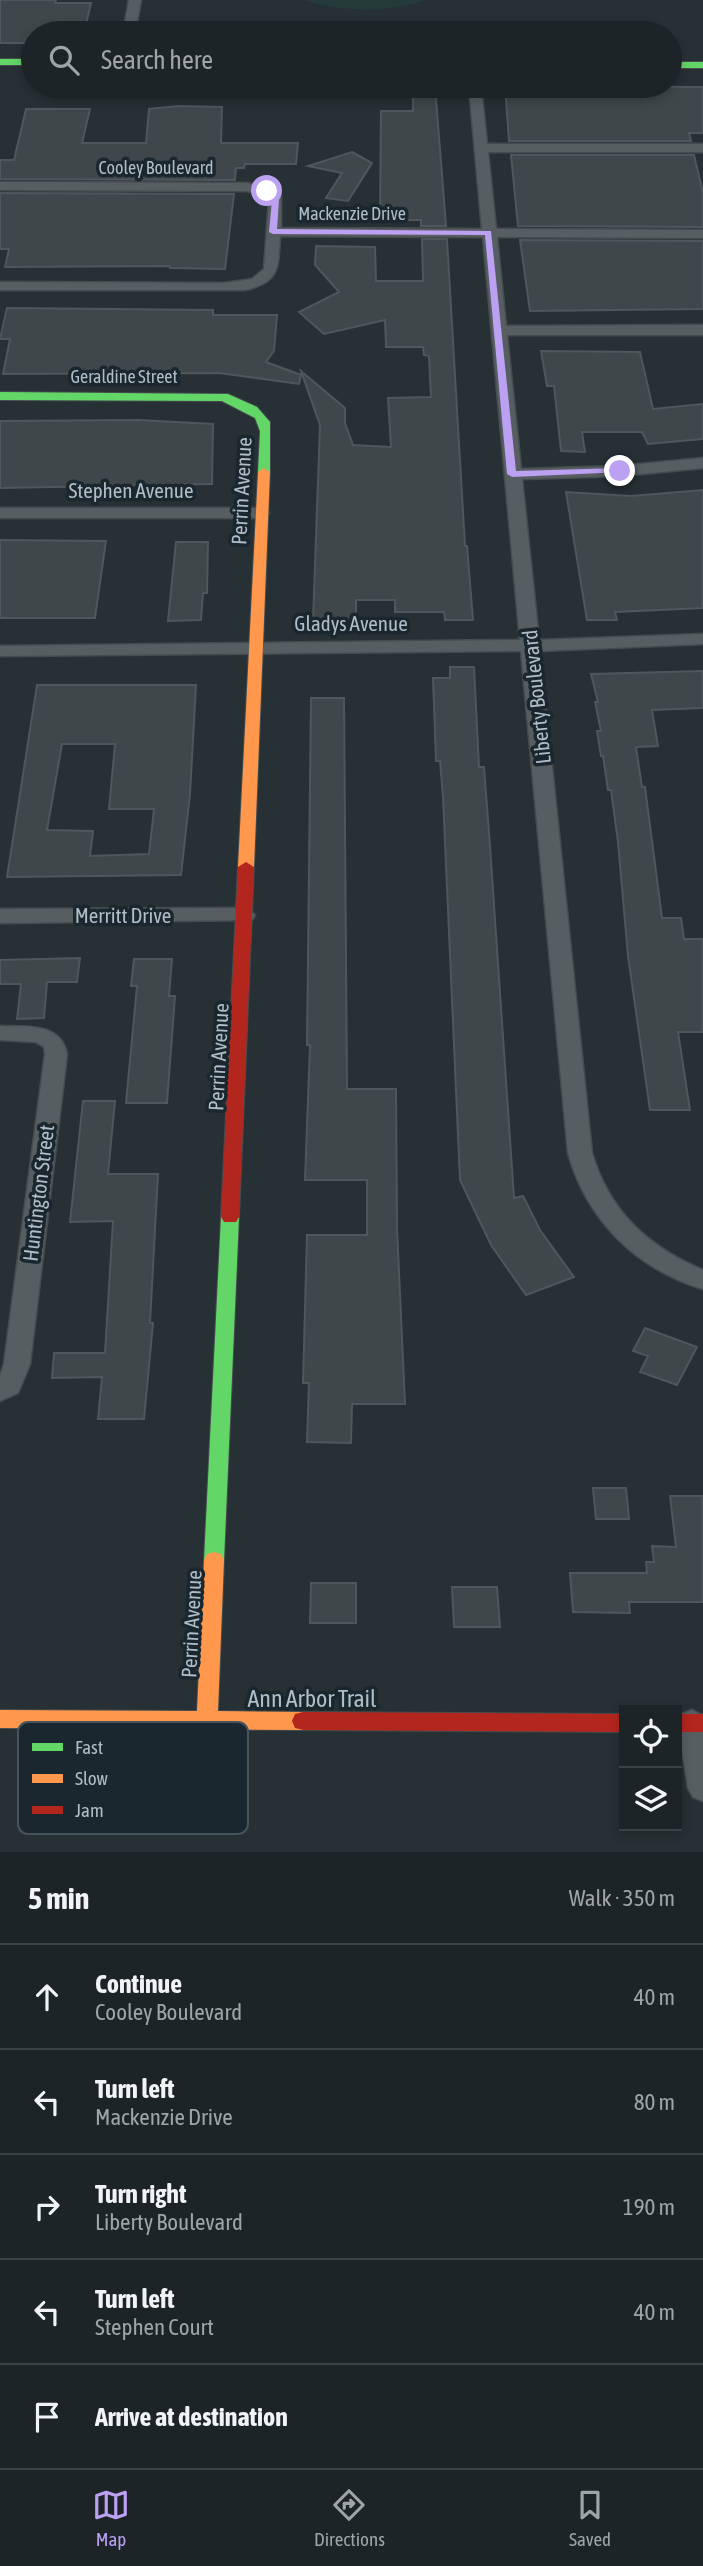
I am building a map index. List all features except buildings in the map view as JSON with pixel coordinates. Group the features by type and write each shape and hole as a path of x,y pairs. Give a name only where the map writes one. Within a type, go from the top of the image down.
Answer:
{"street":[{"path":"131,21 135,0"},
{"path":"0,62 21,62"},
{"path":"682,65 703,65"},
{"name":"Liberty Boulevard","path":"476,98 584,1171 593,1194 618,1227 648,1252 703,1280"},
{"path":"481,148 703,148"},
{"name":"Cooley Boulevard","path":"0,186 257,188 275,196 273,232"},
{"name":"Mackenzie Drive","path":"0,286 249,285 270,273 273,232 703,234"},
{"path":"498,331 703,330"},
{"name":"Geraldine Street","path":"0,396 212,396 248,404"},
{"name":"Perrin Avenue","path":"207,1721 266,422 258,410 248,404"},
{"path":"512,474 620,471 703,463"},
{"name":"Stephen Avenue","path":"0,513 261,513"},
{"name":"Gladys Avenue","path":"0,651 531,645 703,639"},
{"name":"Merritt Drive","path":"0,916 245,915"},
{"name":"Huntington Street","path":"0,1033 41,1035 54,1044 56,1054 17,1363 9,1386 0,1391"},
{"name":"Ann Arbor Trail","path":"0,1719 619,1723"},
{"path":"690,1723 703,1788"}],"green space":[{"path":"304,0 427,0 382,9 350,9"}],"traffic: fast":[{"path":"0,62 21,62"},
{"path":"682,65 703,65"},
{"path":"0,396 224,397 252,410 264,422 264,472"},
{"path":"214,1560 230,1217"}],"traffic: slow":[{"path":"246,867 264,472"},
{"path":"207,1721 214,1560"},
{"path":"0,1719 303,1721"}],"traffic: jam":[{"path":"230,1217 246,867"},
{"path":"303,1721 619,1723"},
{"path":"682,1723 703,1723"}],"route":[{"path":"267,191 275,196 276,200 273,232 489,233 512,474 620,471"}]}
